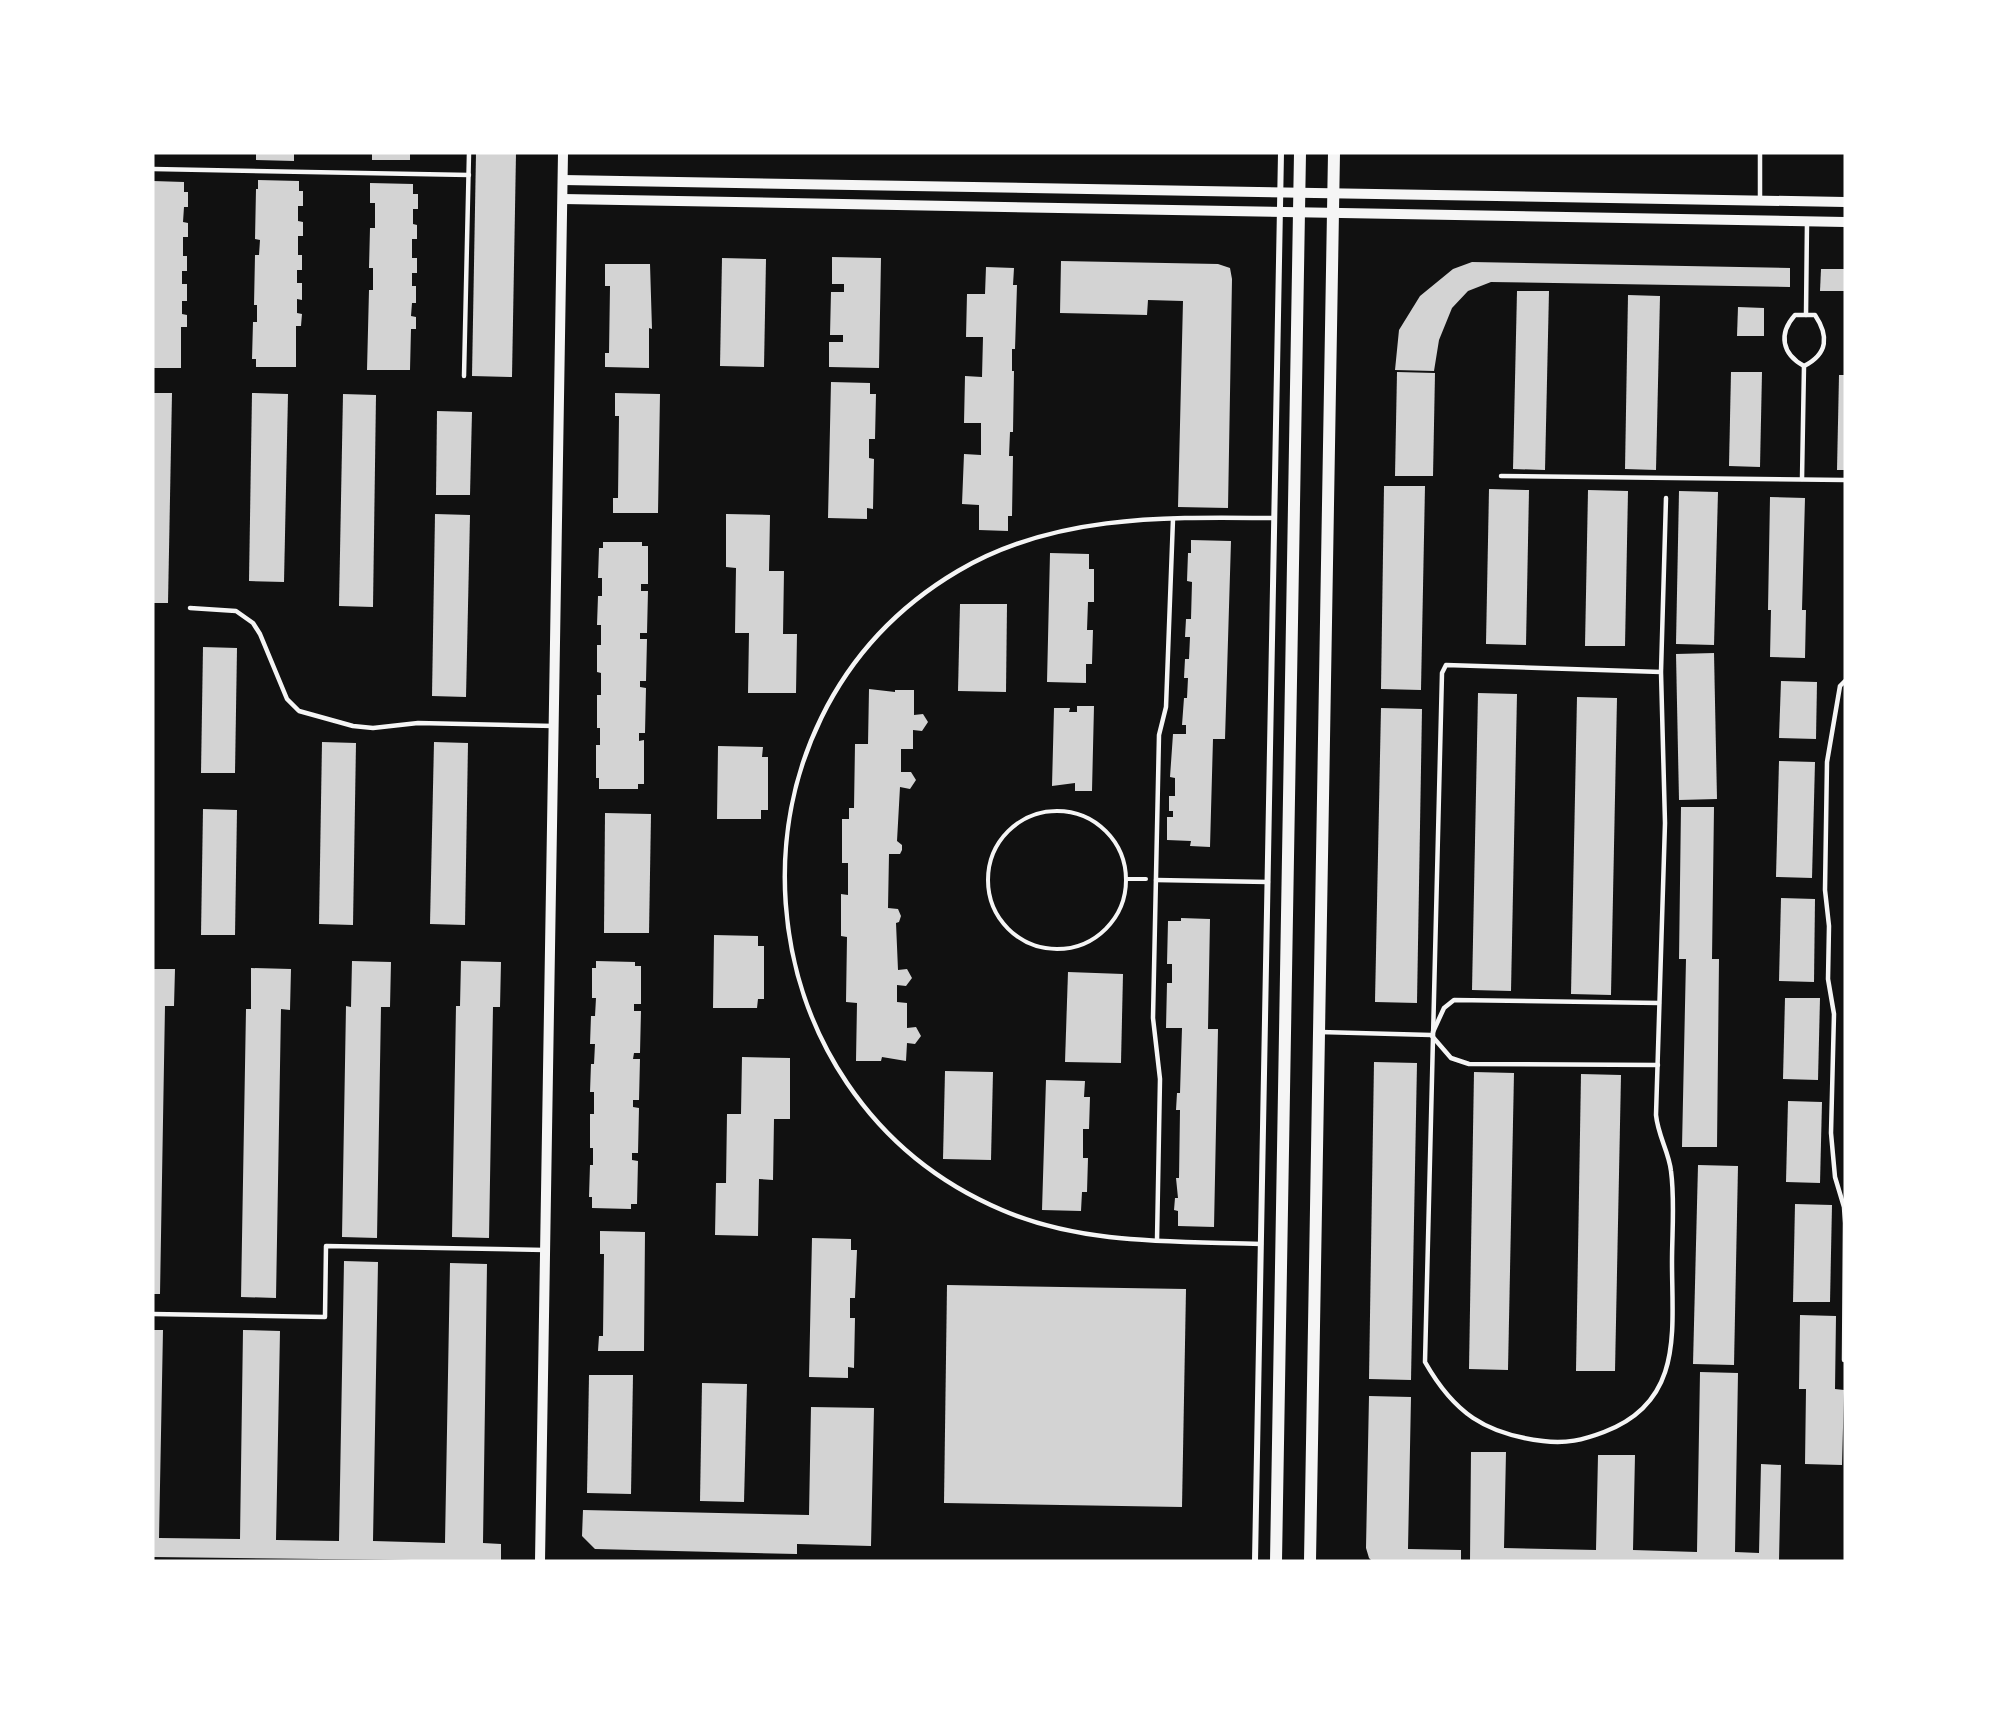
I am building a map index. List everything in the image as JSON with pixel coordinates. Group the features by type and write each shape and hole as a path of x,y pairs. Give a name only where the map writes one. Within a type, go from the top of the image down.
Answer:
{"main road":[{"path":"1276,1561 1300,153"},
{"path":"1310,1561 1334,153"}],"street":[{"path":"540,1561 563,153"},
{"path":"1255,1561 1281,153"},
{"path":"563,180 1845,202"},
{"path":"563,199 1845,222"}],"lane":[{"path":"464,376 469,153"},
{"path":"1760,153 1760,201"},
{"path":"153,169 469,175"},
{"path":"1806,315 1807,221"},
{"path":"1795,315 1815,315 1825,335 1824,347 1819,357 1804,366 1792,360 1786,351 1784,341 1787,324 1795,315"},
{"path":"1802,479 1804,366"},
{"path":"1501,476 1845,480"},
{"path":"1661,672 1446,665 1442,673 1431,1035 1425,1362 1437,1384 1465,1414 1493,1430 1536,1440 1568,1443 1617,1428 1638,1412 1658,1392 1666,1372 1672,1327 1672,1188 1671,1170 1658,1133 1658,1065 1665,823 1661,672 1666,498"},
{"path":"1261,1244 1157,1240 1065,1231 1002,1211 944,1179 892,1138 849,1088 831,1059 812,1020 794,967 787,934 783,869 791,804 800,773 820,722 859,658 904,611 956,572 1014,544 1077,526 1173,519 1274,518"},
{"path":"1157,1240 1161,1079 1153,1018 1159,735 1166,708 1173,519"},
{"path":"190,608 236,611 253,623 260,634 275,675 287,699 299,711 353,726 373,728 418,723 554,726"},
{"path":"1844,1359 1844,1207 1835,1177 1831,1133 1834,1014 1828,986 1829,926 1825,890 1829,736 1840,686 1845,681"},
{"path":"1156,880 1268,882"},
{"path":"1431,1035 1444,1008 1454,1000 1659,1004"},
{"path":"1319,1032 1431,1035 1451,1058 1469,1064 1658,1065"},
{"path":"153,1314 325,1317 326,1246 545,1250"}],"path":[{"path":"1054,812 1076,814 1100,827 1118,849 1126,879 1121,904 1107,928 1084,944 1055,949 1040,948 1014,934 995,912 988,884 993,855 1009,831 1033,816 1054,812"},
{"path":"1126,879 1156,880"}],"building":[{"path":"256,153 294,153 294,161 256,160"},
{"path":"372,153 410,153 410,160 372,160"},
{"path":"476,153 516,153 512,377 472,376"},
{"path":"258,180 299,181 299,191 303,191 303,206 298,206 298,221 303,222 303,236 298,236 298,255 302,255 302,270 297,270 297,283 302,283 302,300 297,299 297,313 302,314 301,326 296,326 296,367 256,367 256,359 252,359 253,322 257,322 257,305 254,305 255,255 259,255 260,240 255,239"},
{"path":"153,181 184,182 184,192 188,192 188,207 184,207 183,222 188,223 188,237 183,237 183,256 187,256 187,271 182,271 182,284 187,284 187,301 182,301 182,314 187,315 187,327 181,327 181,368 153,368"},
{"path":"370,183 413,184 413,194 418,194 418,209 413,209 413,224 417,225 417,239 412,239 412,258 417,258 417,273 412,273 412,286 416,286 416,303 412,303 411,316 416,317 416,329 411,329 410,370 367,370 369,290 373,290 373,268 369,268 370,228 375,228 375,203 370,203"},
{"path":"832,257 881,258 879,368 829,367 829,342 843,342 843,335 830,335 831,292 844,292 844,284 832,284"},
{"path":"722,258 766,259 764,367 720,366"},
{"path":"1061,261 1218,264 1230,268 1232,279 1228,508 1178,507 1183,301 1148,300 1147,315 1060,313"},
{"path":"1472,262 1790,268 1790,287 1491,282 1468,291 1452,308 1439,340 1434,371 1395,370 1399,330 1420,296 1453,269"},
{"path":"605,264 650,264 652,329 649,328 649,368 605,367 605,353 609,353 610,286 605,286"},
{"path":"986,267 1014,268 1013,285 1017,285 1015,349 1012,349 1013,432 1010,432 1009,456 1013,456 1012,516 1008,516 1008,531 979,530 979,505 962,504 964,454 981,455 981,423 964,423 965,376 982,377 983,337 966,337 967,294 985,294"},
{"path":"1821,269 1845,269 1845,291 1820,291"},
{"path":"1517,291 1549,291 1545,470 1513,469"},
{"path":"1628,295 1660,296 1656,470 1625,469"},
{"path":"1738,307 1764,308 1764,336 1737,336"},
{"path":"1397,372 1435,373 1433,476 1395,476"},
{"path":"1731,372 1762,372 1760,467 1729,466"},
{"path":"1839,375 1845,375 1845,470 1837,470"},
{"path":"831,382 870,383 870,394 876,394 875,439 869,439 869,458 874,459 873,509 867,508 867,519 828,518"},
{"path":"153,393 172,393 168,603 153,603"},
{"path":"252,393 288,394 284,582 249,581"},
{"path":"615,393 660,394 658,513 613,513 613,498 618,498 619,416 615,416"},
{"path":"343,394 376,395 373,607 339,606"},
{"path":"437,411 472,412 470,495 436,495"},
{"path":"1384,486 1425,486 1421,690 1381,689"},
{"path":"1489,489 1529,490 1526,645 1486,644"},
{"path":"1588,490 1628,491 1625,646 1585,646"},
{"path":"1679,491 1718,492 1714,645 1676,644"},
{"path":"1770,497 1805,498 1802,610 1806,610 1805,658 1770,657 1771,610 1768,610"},
{"path":"435,514 470,515 466,697 432,696"},
{"path":"726,514 770,515 769,571 784,571 783,634 797,634 796,693 748,693 749,633 735,633 736,568 726,567"},
{"path":"1191,540 1231,541 1225,739 1213,739 1210,847 1190,846 1191,841 1167,840 1167,817 1173,817 1173,811 1169,811 1169,796 1175,796 1175,778 1170,777 1173,734 1186,734 1186,725 1182,725 1188,678 1184,678 1185,659 1189,659 1190,637 1185,637 1186,619 1191,619 1192,582 1187,581"},
{"path":"603,542 642,542 642,546 648,546 648,584 641,584 641,591 648,591 647,633 640,633 640,639 647,639 646,681 640,681 640,687 646,688 645,733 639,733 639,741 644,740 644,784 638,784 638,789 599,789 599,778 596,778 596,745 600,745 600,728 597,728 597,695 601,695 601,673 597,672 597,645 601,645 601,625 597,625 598,596 602,596 602,578 598,578 599,548 603,548"},
{"path":"1050,553 1089,554 1089,569 1094,569 1094,602 1088,602 1087,630 1093,630 1092,664 1086,664 1086,683 1047,682"},
{"path":"960,604 1007,604 1006,692 958,691"},
{"path":"203,647 237,648 235,773 201,773"},
{"path":"1714,653 1717,799 1679,800 1676,654"},
{"path":"1781,681 1817,682 1816,739 1779,738"},
{"path":"869,689 895,692 895,690 914,690 914,715 923,714 928,722 922,731 913,730 913,749 901,749 901,772 911,772 916,780 910,789 900,787 897,841 902,845 902,850 900,854 889,854 888,908 898,909 901,916 899,922 896,923 898,970 907,969 912,978 906,986 897,985 897,1002 907,1003 907,1028 916,1027 921,1036 915,1044 907,1043 906,1061 882,1057 881,1061 856,1061 857,1003 846,1002 847,937 841,936 841,894 848,895 848,863 842,863 842,819 849,819 849,808 854,808 855,744 868,744"},
{"path":"1478,693 1517,694 1511,991 1472,990"},
{"path":"1577,697 1617,698 1611,995 1571,994"},
{"path":"1077,706 1094,706 1092,791 1075,791 1075,783 1052,786 1054,708 1070,708 1069,712 1077,712"},
{"path":"1381,708 1422,709 1417,1003 1375,1002"},
{"path":"322,742 356,743 353,925 319,924"},
{"path":"434,742 468,743 465,925 430,924"},
{"path":"718,746 763,747 762,757 768,757 768,810 761,810 761,819 717,819"},
{"path":"1779,761 1815,762 1812,878 1776,877"},
{"path":"1681,807 1714,807 1712,959 1719,959 1717,1147 1682,1147 1686,959 1679,959"},
{"path":"203,809 237,810 235,935 201,935"},
{"path":"605,813 651,814 649,933 604,933"},
{"path":"1781,898 1815,899 1814,982 1779,981"},
{"path":"1181,918 1210,919 1208,1029 1218,1029 1214,1227 1178,1226 1178,1211 1174,1210 1175,1198 1178,1198 1176,1178 1179,1178 1180,1110 1176,1110 1177,1093 1180,1093 1182,1028 1166,1028 1167,983 1172,983 1172,964 1167,964 1168,921 1181,921"},
{"path":"714,935 758,936 758,946 764,946 764,999 758,999 757,1008 713,1008"},
{"path":"352,961 391,962 390,1007 381,1007 377,1238 342,1237 346,1006 351,1007"},
{"path":"461,961 501,962 500,1007 493,1007 489,1238 452,1237 456,1006 460,1006"},
{"path":"596,961 635,962 635,966 641,966 641,1004 634,1004 634,1011 641,1011 640,1053 634,1053 633,1059 640,1059 639,1100 633,1100 633,1107 639,1108 638,1153 632,1153 632,1160 638,1161 637,1204 631,1204 631,1209 592,1208 592,1197 589,1197 590,1165 593,1165 593,1148 590,1148 590,1114 594,1114 594,1092 590,1092 591,1064 594,1064 595,1044 590,1044 591,1016 595,1016 596,998 592,998 592,968 596,968"},
{"path":"251,968 291,969 290,1010 281,1009 276,1298 241,1297 246,1009 251,1009"},
{"path":"153,969 175,969 174,1006 165,1006 160,1294 153,1294"},
{"path":"1068,972 1123,974 1121,1063 1065,1062"},
{"path":"1785,998 1820,998 1818,1080 1783,1079"},
{"path":"742,1057 790,1058 790,1119 774,1119 773,1180 759,1179 758,1236 715,1235 716,1183 726,1183 727,1114 741,1114"},
{"path":"1374,1062 1417,1063 1411,1380 1369,1379"},
{"path":"945,1071 993,1072 991,1160 943,1159"},
{"path":"1474,1072 1514,1073 1508,1370 1469,1369"},
{"path":"1581,1074 1621,1075 1615,1371 1576,1371"},
{"path":"1046,1080 1085,1081 1084,1097 1090,1097 1089,1129 1083,1129 1083,1158 1088,1158 1087,1192 1082,1192 1081,1211 1042,1210"},
{"path":"1788,1101 1822,1102 1820,1183 1786,1182"},
{"path":"1698,1165 1738,1166 1734,1365 1693,1364"},
{"path":"1795,1204 1832,1205 1830,1302 1793,1302"},
{"path":"600,1231 645,1232 644,1351 598,1351 599,1336 603,1336 604,1254 600,1254"},
{"path":"812,1238 851,1239 851,1250 857,1250 855,1298 850,1298 850,1318 855,1318 854,1368 848,1367 848,1378 809,1377"},
{"path":"344,1261 378,1262 373,1541 445,1543 450,1263 487,1264 483,1543 501,1544 501,1561 153,1557 153,1330 163,1330 159,1538 240,1539 243,1330 280,1331 276,1540 339,1541"},
{"path":"947,1285 1186,1289 1182,1507 944,1503"},
{"path":"1800,1315 1836,1316 1835,1389 1844,1390 1842,1465 1805,1464 1806,1389 1799,1389"},
{"path":"1700,1372 1738,1373 1735,1552 1759,1553 1761,1464 1781,1465 1779,1561 1470,1561 1471,1452 1506,1452 1504,1548 1596,1550 1598,1455 1635,1455 1633,1550 1697,1552"},
{"path":"589,1375 633,1375 631,1494 587,1493"},
{"path":"702,1383 747,1384 744,1502 700,1501"},
{"path":"1369,1396 1411,1397 1408,1549 1461,1550 1461,1561 1372,1561 1369,1558 1366,1548"},
{"path":"811,1407 874,1408 871,1546 797,1544 797,1554 595,1549 582,1536 583,1510 809,1515"}]}
